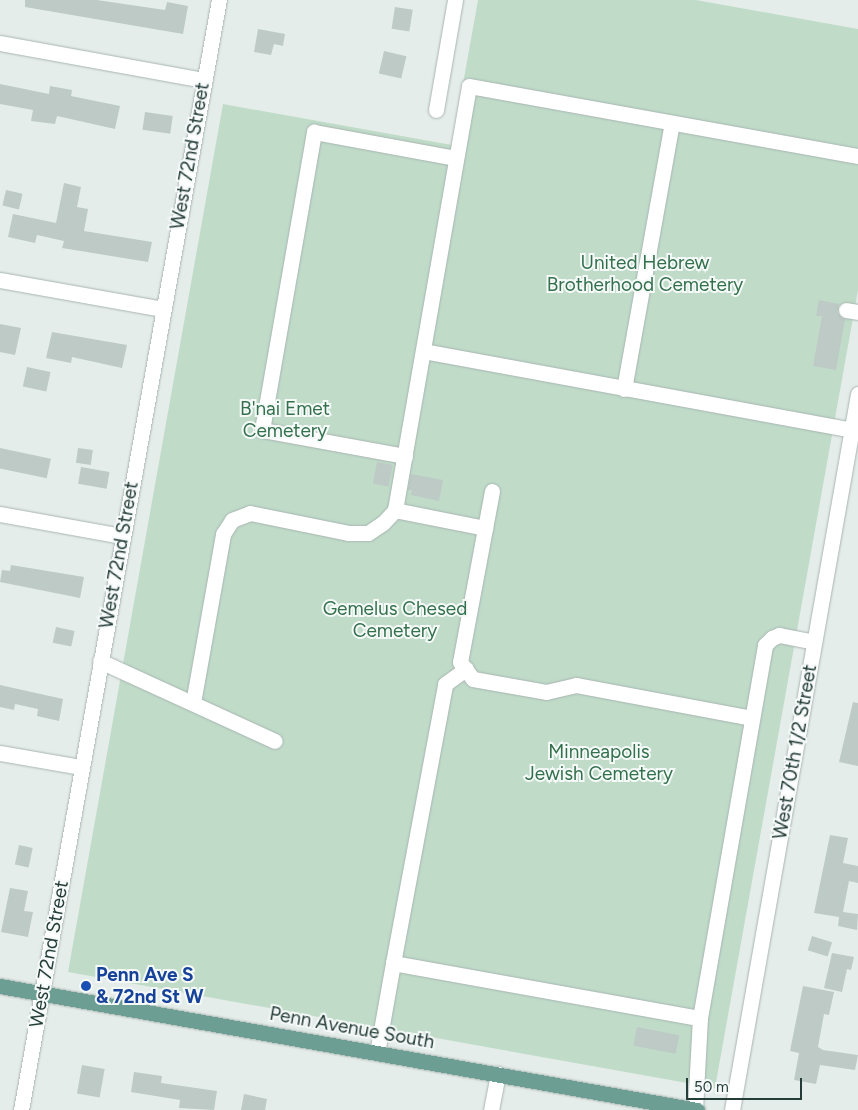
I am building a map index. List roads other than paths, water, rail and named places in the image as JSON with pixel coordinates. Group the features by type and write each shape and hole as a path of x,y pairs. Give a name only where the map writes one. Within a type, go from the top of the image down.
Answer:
{"main road":[{"name":"Penn Avenue South","path":"0,986 696,1110"}],"street":[{"name":"West 72nd Street","path":"21,1110 80,767 219,0"},
{"path":"436,110 455,0"},
{"path":"0,43 204,80"},
{"path":"193,703 223,534 232,520 250,513 348,533 368,533 383,523 395,510 469,86 858,156"},
{"path":"624,389 672,122"},
{"path":"405,456 262,430 314,132 456,158"},
{"path":"0,280 162,309"},
{"path":"423,352 852,430"},
{"name":"West 70th 1/2 Street","path":"732,1110 858,394"},
{"path":"492,491 460,662 473,679 546,692 576,685 752,718"},
{"path":"395,510 485,528"},
{"path":"0,514 122,536"},
{"path":"696,1110 700,1018 766,645 772,638 779,635 814,642"},
{"path":"100,661 275,740"},
{"path":"377,1053 445,684 466,670"},
{"path":"0,753 80,767"},
{"path":"393,963 700,1018"},
{"path":"491,1110 498,1074"}],"place":[{"name":"Penn Ave S & 72nd St W","path":"86,986"}],"park label":[{"name":"United Hebrew Brotherhood Cemetery","path":"645,274"},
{"name":"B'nai Emet Cemetery","path":"285,420"},
{"name":"Gemelus Chesed Cemetery","path":"395,620"},
{"name":"Minneapolis Jewish Cemetery","path":"599,763"}]}
